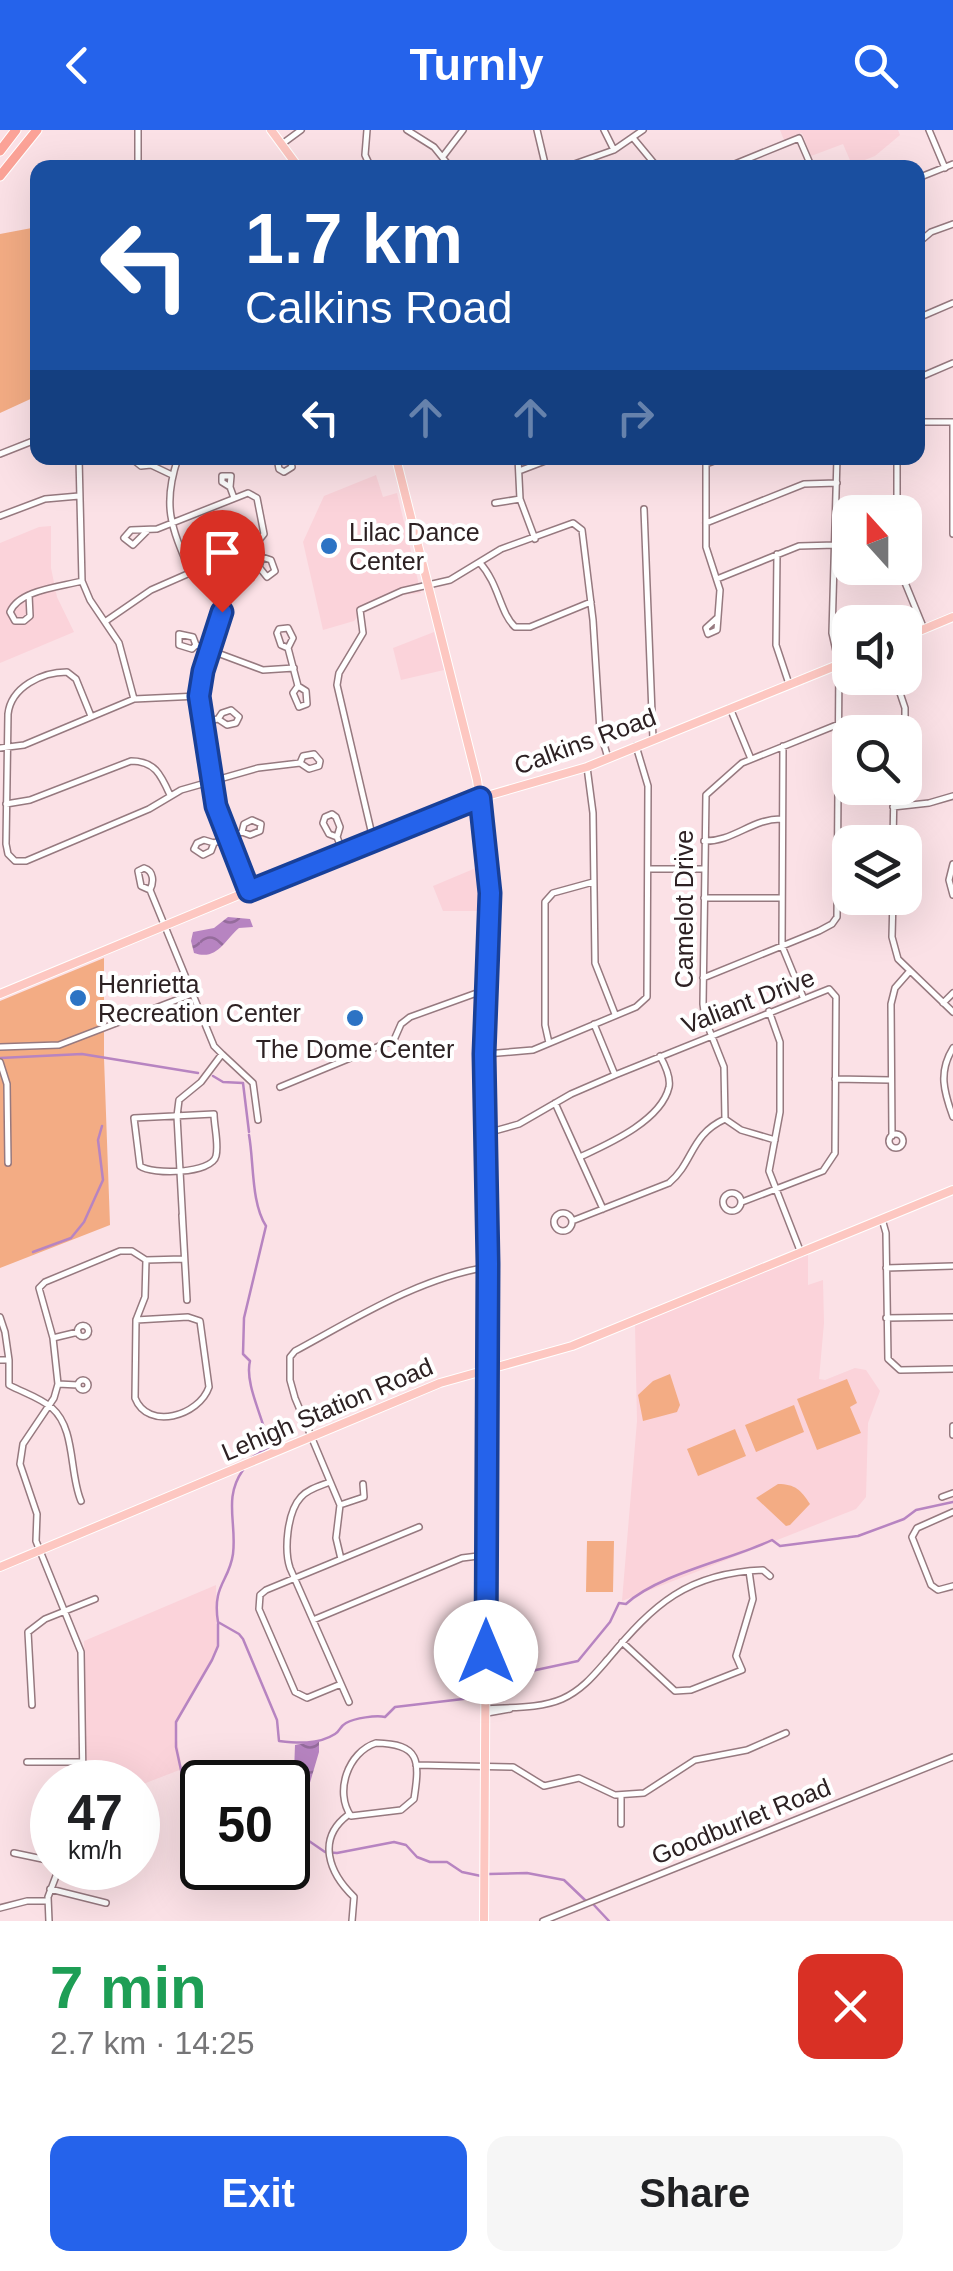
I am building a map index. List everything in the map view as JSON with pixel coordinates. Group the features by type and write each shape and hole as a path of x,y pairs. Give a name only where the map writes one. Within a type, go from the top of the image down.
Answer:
{"highway":[{"path":"0,150 16,130"},
{"path":"0,176 37,130"}],"main road":[{"path":"272,130 294,160"},
{"path":"398,465 480,798 489,868 484,1054 488,1268 484,1921"},
{"path":"924,629 953,617"},
{"name":"Calkins Road","path":"0,994 373,839 480,798 608,758 832,667"},
{"name":"Lehigh Station Road","path":"0,1568 440,1383 572,1346 953,1190"}],"street":[{"path":"138,130 138,160"},
{"path":"282,144 301,130"},
{"path":"367,130 367,160"},
{"path":"407,130 429,143 446,160"},
{"path":"443,156 463,130"},
{"path":"537,130 544,160"},
{"path":"604,130 614,150"},
{"path":"586,160 614,150 643,130"},
{"path":"929,130 944,168"},
{"path":"744,160 798,138 808,160"},
{"path":"634,139 651,160"},
{"path":"925,175 953,164"},
{"path":"925,236 953,224"},
{"path":"925,315 953,303"},
{"path":"925,375 953,364"},
{"path":"925,422 953,422 953,534"},
{"path":"0,454 30,442"},
{"path":"79,465 82,581 122,649 134,699"},
{"path":"156,465 172,475"},
{"path":"176,465 168,494 171,524 190,571"},
{"path":"518,465 520,499 535,539"},
{"path":"518,472 536,465"},
{"path":"706,465 707,554 717,579 717,618"},
{"path":"837,465 837,495"},
{"path":"896,495 897,465"},
{"path":"706,524 804,484 837,483"},
{"path":"230,487 234,498"},
{"path":"106,620 143,594 256,544 264,534 257,498 248,493 146,530"},
{"path":"0,516 45,499 78,496"},
{"path":"495,503 520,499"},
{"path":"644,509 654,739"},
{"path":"373,839 338,678 362,632 360,610 402,591 429,586 501,550 570,524 580,525 591,602 599,725 608,758"},
{"path":"256,544 262,557"},
{"path":"717,579 806,544 832,544"},
{"path":"777,554 776,644 789,684"},
{"path":"480,563 495,582 508,620 519,628 591,602"},
{"path":"206,565 222,612 199,696 202,722 219,818 249,891"},
{"path":"29,596 30,616 15,621 11,606 29,596 82,581"},
{"path":"907,585 924,629"},
{"path":"196,645 270,671 294,668"},
{"path":"288,648 298,686"},
{"path":"92,716 74,677 67,672 57,672 13,694 4,748 7,850 12,860 18,862 149,810 170,794 252,769 300,763"},
{"path":"4,748 24,745 134,699 199,696"},
{"path":"730,708 751,759"},
{"path":"202,722 218,719"},
{"name":"Camelot Drive","path":"725,1119 724,1067 704,1012 704,803 708,792 734,769 832,727"},
{"path":"484,1054 518,1053 549,1043 643,1002 649,991 648,780 636,746"},
{"path":"784,746 782,946 802,997"},
{"path":"6,804 30,800 130,761 156,768 170,794"},
{"path":"586,766 592,790 595,963 616,1015"},
{"path":"894,825 894,807 953,796"},
{"path":"704,841 722,840 766,820 783,819"},
{"path":"214,843 242,832"},
{"path":"337,836 343,852"},
{"path":"953,864 949,880 953,896"},
{"path":"649,869 704,870"},
{"path":"549,1043 544,1025 546,902 554,893 593,882"},
{"path":"150,890 214,1046 253,1083 258,1120"},
{"path":"704,898 782,898"},
{"path":"703,978 829,926 836,915"},
{"path":"892,915 892,942 898,959 953,1012"},
{"path":"892,1136 892,1000 909,972"},
{"name":"Valiant Drive","path":"484,1134 519,1124 615,1075 823,989 834,994 832,1162 823,1171 742,1202"},
{"path":"280,1088 394,1040 401,1024 410,1017 486,990"},
{"path":"943,1003 953,993"},
{"path":"0,1047 60,1045 193,994"},
{"path":"769,1011 780,1042 780,1117 768,1166 801,1253"},
{"path":"594,1024 615,1075"},
{"path":"953,1048 943,1074 953,1117"},
{"path":"188,1317 179,1100 201,1082 222,1054"},
{"path":"580,1157 630,1132 657,1106 669,1086 660,1056"},
{"path":"0,1062 7,1084 8,1163"},
{"path":"835,1079 890,1080"},
{"path":"555,1103 604,1210"},
{"path":"214,1114 216,1156 204,1167 180,1170 152,1172 141,1167 136,1157 134,1118 214,1114"},
{"path":"572,1221 670,1183 698,1138 725,1119 741,1130 775,1140"},
{"path":"182,1214 187,1300"},
{"path":"882,1219 886,1234 887,1355 895,1368 953,1369"},
{"path":"83,1760 82,1658 36,1538 37,1514 20,1459 26,1439 49,1406 58,1384 53,1338 39,1291 42,1283 120,1251 135,1252 146,1260 183,1259"},
{"path":"136,1320 188,1317 196,1318 202,1326 209,1387 198,1404 165,1418 145,1415 134,1398 136,1320 145,1298 146,1260"},
{"path":"886,1268 953,1266"},
{"path":"342,1559 336,1538 340,1504 290,1380 292,1354 422,1285 488,1268"},
{"path":"886,1318 953,1316"},
{"path":"0,1317 6,1332 9,1385 49,1406 65,1425 74,1483 81,1501"},
{"path":"53,1338 78,1332"},
{"path":"0,1360 8,1360"},
{"path":"58,1384 78,1385"},
{"path":"953,1426 953,1435"},
{"path":"330,1482 306,1492 296,1504 286,1552 349,1702"},
{"path":"340,1504 364,1497 363,1484"},
{"path":"942,1497 953,1493"},
{"path":"953,1512 916,1528 912,1537 931,1586 938,1590 953,1586"},
{"path":"341,1684 307,1698 294,1690 258,1603 264,1591 419,1527"},
{"path":"313,1620 462,1558 486,1555"},
{"path":"485,1711 558,1701 574,1692 589,1681 647,1614 672,1594 706,1579 749,1571 763,1570 770,1576"},
{"path":"622,1642 675,1691 691,1690 742,1670 736,1656 753,1598 749,1571"},
{"path":"32,1706 28,1632 38,1623 95,1598"},
{"path":"416,1765 513,1767 544,1786 584,1779 621,1796 654,1789 700,1758 747,1750 786,1732"},
{"path":"349,1814 345,1804 346,1776 362,1748 376,1742 404,1745 414,1753 415,1794 409,1806 395,1811 349,1814 331,1834 329,1853 338,1880 354,1897 352,1921"},
{"name":"Goodburlet Road","path":"543,1921 953,1757"},
{"path":"621,1796 621,1824"},
{"path":"14,1853 30,1856"},
{"path":"49,1921 50,1890"},
{"path":"54,1890 106,1903"},
{"path":"0,1908 48,1900"}],"shaded area":[{"path":"780,130 898,130 900,135 865,160 850,160 843,144 811,156 802,133 784,140"},
{"path":"30,228 30,399 0,413 0,234"},
{"path":"376,475 383,497 397,493 421,593 394,596 363,611 354,621 323,630 303,542 324,496"},
{"path":"51,526 51,568 57,597 74,632 0,663 0,543"},
{"path":"434,632 444,670 401,680 393,648"},
{"path":"483,865 483,911 443,911 433,886"},
{"path":"104,958 110,1225 0,1268 0,1001"},
{"path":"808,1254 808,1285 823,1280 819,1379 855,1368 866,1370 880,1391 868,1423 866,1497 856,1509 622,1601 637,1421 635,1325"},
{"path":"670,1374 680,1405 677,1412 643,1421 638,1395 653,1381"},
{"path":"847,1379 857,1403 850,1407 861,1433 817,1450 797,1399"},
{"path":"794,1405 804,1432 756,1452 745,1425"},
{"path":"735,1429 746,1456 698,1476 687,1449"},
{"path":"778,1484 797,1489 810,1504 786,1526 756,1498"},
{"path":"587,1541 614,1541 613,1592 586,1592"},
{"path":"216,1585 217,1648 175,1727 180,1770 160,1778 160,1760 85,1760 84,1641"}],"water":[{"path":"228,917 250,919 253,927 239,928 214,952 194,953 193,932 214,928"},
{"path":"319,1740 310,1783 310,1760 294,1760 295,1745"}],"waterway":[{"path":"0,1058 82,1054 198,1073"},
{"path":"213,1076 223,1082 243,1083 249,1132"},
{"path":"33,1252 71,1238 84,1222 103,1180 98,1140 102,1126"},
{"path":"249,1135 255,1194 266,1226 244,1318 243,1354 250,1361 250,1380 269,1447 251,1458"},
{"path":"243,1470 234,1491 233,1554 217,1600 218,1622 243,1639 277,1720 279,1741 321,1740 350,1721 385,1717 395,1707 480,1697"},
{"path":"490,1694 536,1670 578,1661 610,1622 619,1603 626,1604 676,1576 772,1540 780,1546 858,1536 904,1519 916,1510 953,1502"},
{"path":"180,1765 176,1722 212,1660 218,1646 218,1624"},
{"path":"310,1842 325,1852 337,1853 394,1842 406,1845 417,1857 447,1862 462,1872 481,1876"},
{"path":"489,1874 527,1873 564,1880 586,1901"},
{"path":"593,1904 609,1921"}],"place":[{"name":"Lilac Dance Center","path":"329,546"},
{"name":"Henrietta Recreation Center","path":"78,998"},
{"name":"The Dome Center","path":"355,1018"}],"route":[{"path":"222,612 199,696 216,806 249,891 480,798 490,893 484,1054 488,1264 486,1652"}]}
